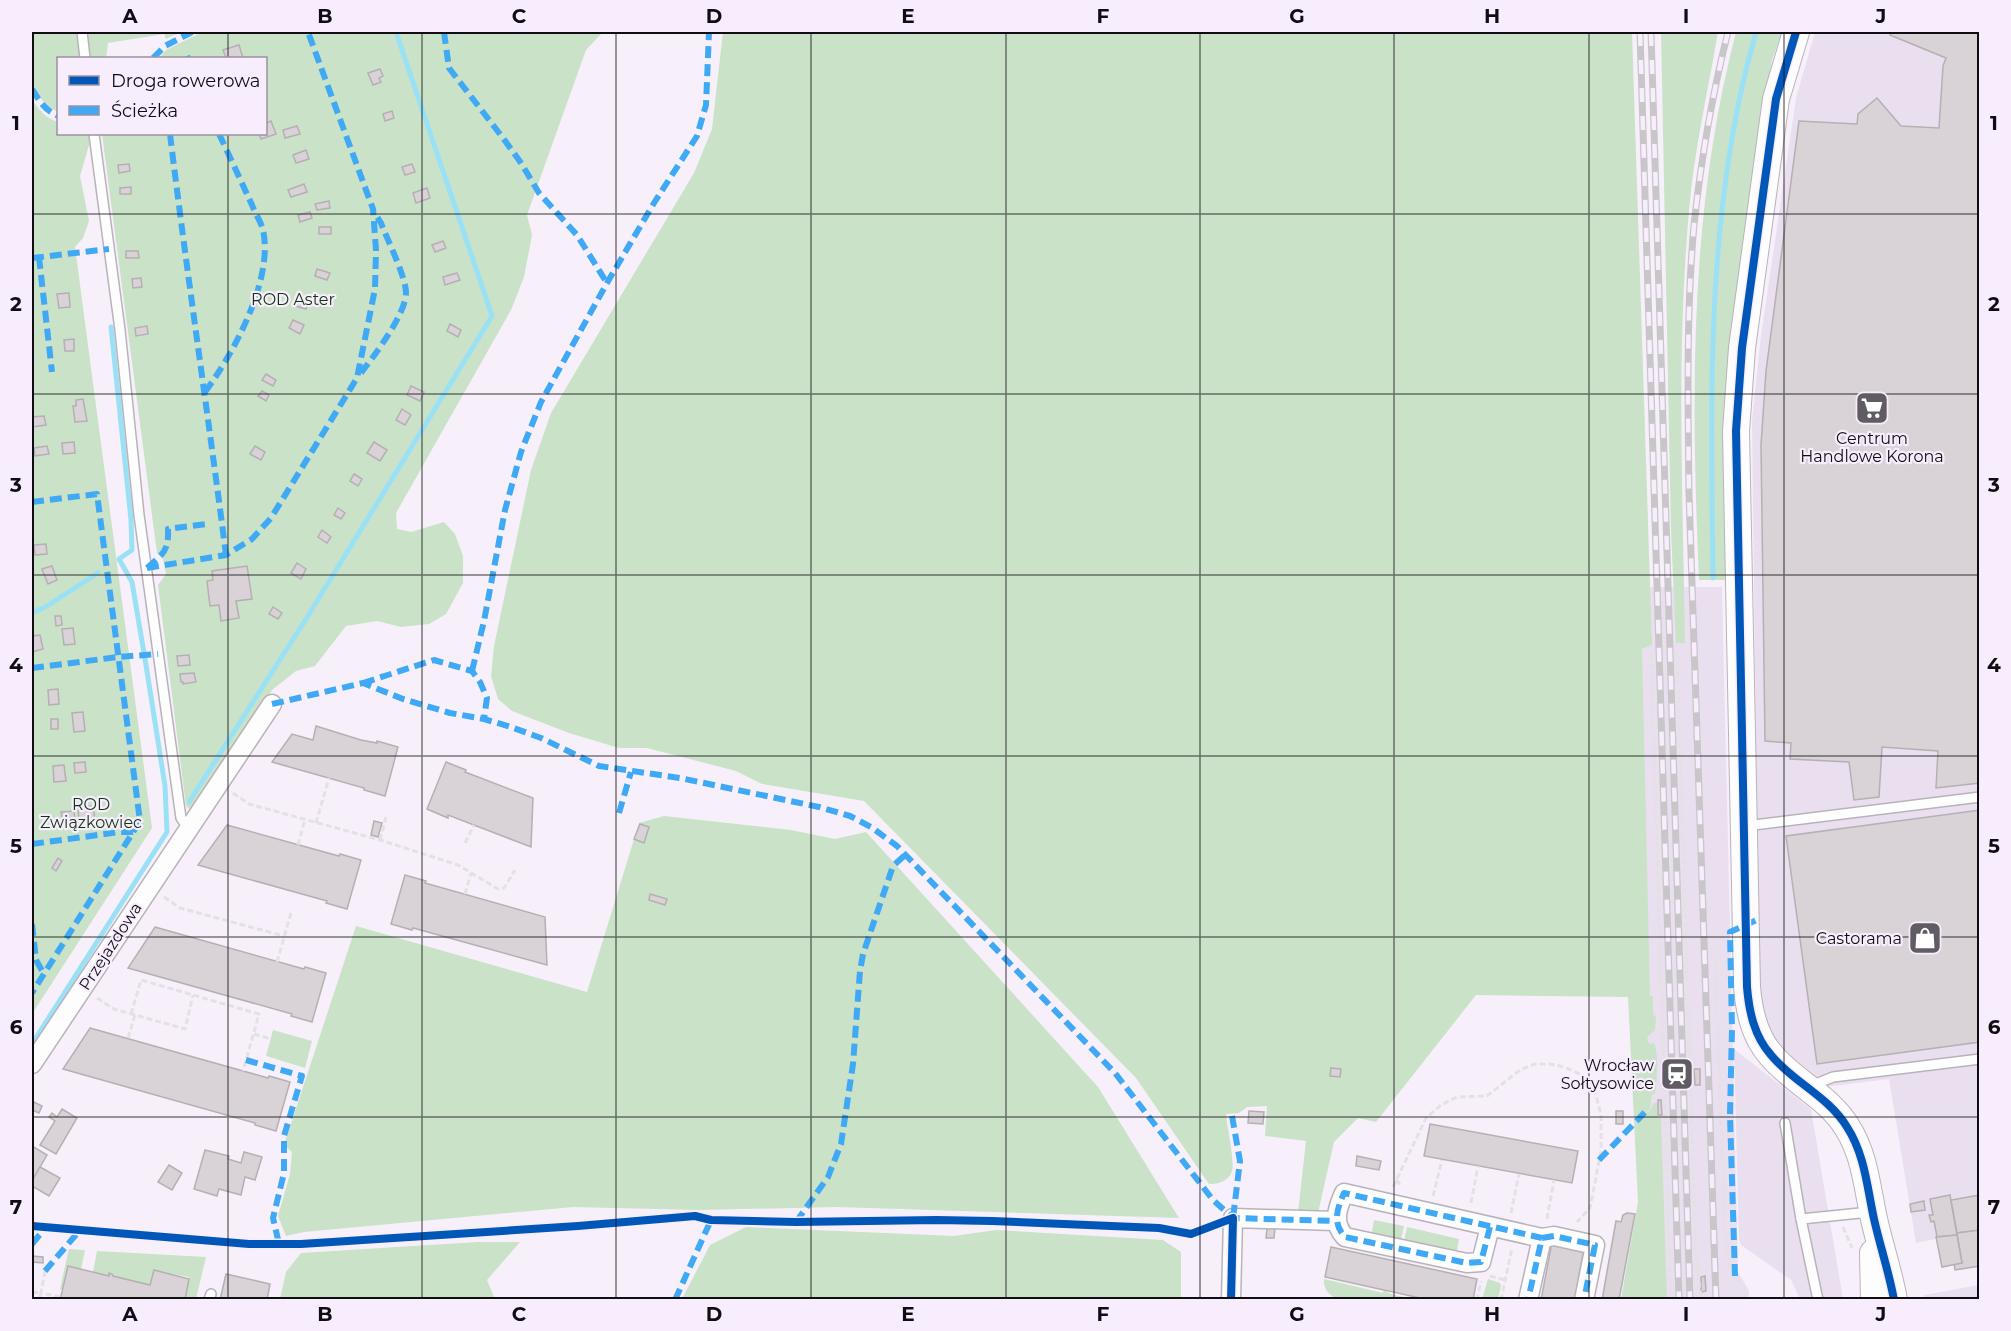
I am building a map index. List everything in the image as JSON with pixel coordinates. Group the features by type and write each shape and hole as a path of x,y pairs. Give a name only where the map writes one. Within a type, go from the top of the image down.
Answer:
{"street":[{"path":"1796,32 1776,99 1742,348 1736,431 1747,987 1750,1012 1757,1034 1772,1057 1832,1107 1856,1142 1863,1159 1873,1216 1894,1299"},
{"name":"Przejazdowa","path":"32,1064 272,704"},
{"path":"1503,1233 1482,1262 1467,1263 1345,1237 1335,1221 1344,1193 1467,1220 1503,1233 1542,1238 1554,1236 1595,1245 1584,1299"},
{"path":"1873,1216 1874,1299"},
{"path":"1231,1299 1233,1218 1335,1221"},
{"path":"1528,1299 1542,1238"}],"lane":[{"path":"82,32 85,57"},
{"path":"94,135 120,330 139,515 158,654 181,818 189,829"},
{"path":"1744,826 1980,797"},
{"path":"1809,1087 1833,1077 1980,1059"},
{"path":"1785,1123 1801,1219 1818,1299"},
{"path":"1801,1219 1873,1216"}],"path":[{"path":"1677,652 1696,1252 1701,1299"},
{"path":"1651,654 1671,1299"},
{"path":"316,823 329,778"},
{"path":"227,789 249,804 380,840 458,865 498,889 504,888 515,870"},
{"path":"380,840 386,817"},
{"path":"298,845 304,819"},
{"path":"465,843 474,825"},
{"path":"465,894 471,873"},
{"path":"158,892 180,908 284,936"},
{"path":"277,962 291,913"},
{"path":"1715,958 1726,1246 1730,1269 1743,1287 1747,1299"},
{"path":"128,1038 141,980 194,995 259,1014 243,1071"},
{"path":"90,994 114,1009 185,1029 194,995"},
{"path":"254,1034 271,1039"},
{"path":"1387,1202 1426,1118 1441,1105 1457,1097 1487,1096 1520,1070 1535,1064 1550,1064 1582,1075 1590,1082 1601,1115 1601,1151 1590,1208 1573,1224"},
{"path":"1430,1212 1442,1160"},
{"path":"1467,1220 1478,1166"},
{"path":"1501,1299 1505,1280 1503,1233 1519,1174"},
{"path":"1396,1180 1408,1194"},
{"path":"1542,1238 1554,1180"},
{"path":"39,1299 45,1271"},
{"path":"1482,1274 1505,1280"},
{"path":"32,1292 61,1297"},
{"path":"1322,1299 1328,1299"}],"shaded area":[{"path":"1815,32 1979,32 1979,1230 1916,1243 1889,1079 1825,1087 1785,1053 1767,1028 1759,991 1752,421 1761,336 1796,98"},
{"path":"1634,587 1722,587 1738,1272 1749,1291 1749,1299 1646,1299 1644,978"},
{"path":"1734,1049 1811,1109 1843,1299 1800,1299 1791,1280 1741,1245 1739,1240"},
{"path":"1979,1285 1979,1299 1924,1299 1924,1295"}],"green space":[{"path":"32,32 76,32 80,57 57,57 57,111 40,97 32,78"},
{"path":"87,32 181,32 166,39 164,34 108,43 106,57 91,57"},
{"name":"ROD Aster","path":"202,32 603,32 586,50 527,215 532,235 524,277 511,310 396,513 397,529 411,532 444,522 455,534 463,556 463,583 446,614 429,624 401,627 377,621 346,626 315,666 296,671 272,690 192,811 186,806 158,585 166,574 163,559 157,553 102,135 267,135 267,57 160,57 166,50"},
{"path":"723,32 1632,32 1652,645 1642,649 1650,996 1653,996 1653,1014 1656,1017 1655,1030 1647,1037 1649,1044 1654,1043 1657,1054 1655,1094 1652,1095 1650,1108 1644,1115 1650,1110 1654,1103 1657,1103 1657,1118 1661,1118 1667,1299 1621,1299 1638,1202 1628,997 1476,995 1376,1122 1358,1118 1334,1142 1318,1213 1298,1212 1306,1141 1265,1136 1267,1106 1247,1107 1239,1113 1226,1114 1232,1152 1232,1171 1223,1181 1209,1184 1136,1078 864,801 762,784 736,771 647,748 619,748 569,733 512,711 498,699 491,676 494,646 531,470 551,413 694,173 712,129"},
{"path":"1661,32 1718,32 1694,166 1685,265 1681,427 1685,643 1676,643 1671,531"},
{"path":"1736,32 1782,32 1772,60 1759,130 1727,372 1725,580 1699,580 1695,442 1697,304 1709,168"},
{"name":"ROD Związkowiec","path":"32,99 43,113 57,122 57,135 89,135 89,145 80,176 89,221 83,238 75,247 152,828 32,1014"},
{"path":"664,816 791,830 835,839 866,832 1098,1087 1179,1218 837,1207 699,1210 573,1207 304,1232 286,1236 278,1216 290,1174 292,1152 284,1145 356,926 587,992 639,823"},
{"path":"273,1030 312,1041 305,1068 266,1056"},
{"path":"1374,1220 1404,1226 1400,1244 1371,1238"},
{"path":"746,1227 954,1236 996,1230 1163,1240 1181,1252 1181,1299 682,1299 710,1245"},
{"path":"1407,1227 1459,1239 1456,1256 1403,1245"},
{"path":"478,1242 520,1242 487,1280 495,1299 280,1299 286,1272 301,1253"},
{"path":"69,1249 85,1250 81,1269 68,1266 62,1289 60,1289"},
{"path":"97,1251 206,1257 196,1299 185,1299 189,1277 154,1271 150,1285 113,1276 110,1273 109,1276 93,1272"},
{"path":"1324,1279 1383,1293 1384,1290 1394,1295 1415,1299 1337,1299 1327,1291"},
{"path":"1488,1279 1500,1283 1498,1299 1482,1299"}],"building":[{"name":"Centrum Handlowe Korona","path":"1891,32 1980,32 1980,783 1936,788 1938,751 1882,747 1879,797 1854,800 1849,762 1790,759 1791,743 1765,741 1761,445 1766,371 1799,121 1857,124 1858,114 1877,98 1901,126 1939,128 1943,66 1946,58 1890,35"},
{"path":"239,45 243,57 226,57 223,50"},
{"path":"380,69 383,76 379,78 381,82 373,85 368,73"},
{"path":"392,111 394,118 385,121 383,114"},
{"path":"271,121 276,134 261,139 259,135 267,135 267,123"},
{"path":"297,126 300,134 285,138 283,130"},
{"path":"306,150 309,159 296,163 293,155"},
{"path":"129,164 130,171 119,173 118,165"},
{"path":"412,164 415,172 405,175 402,167"},
{"path":"304,184 307,192 291,197 288,190"},
{"path":"131,187 131,194 120,194 120,188"},
{"path":"427,188 430,198 416,203 413,193"},
{"path":"329,201 330,208 317,210 315,204"},
{"path":"310,212 312,218 300,222 298,215"},
{"path":"319,227 331,227 331,234 319,234"},
{"path":"443,241 446,248 435,252 432,245"},
{"path":"126,251 138,251 139,258 126,258"},
{"path":"317,269 330,273 327,280 315,276"},
{"path":"457,273 460,280 445,285 443,277"},
{"path":"141,278 142,287 133,288 132,279"},
{"path":"69,293 70,307 59,308 57,294"},
{"path":"314,297 326,300 325,307 312,304"},
{"path":"296,300 308,303 306,309 295,306"},
{"path":"293,320 304,325 300,334 289,328"},
{"path":"450,324 461,330 458,337 447,331"},
{"path":"147,326 148,334 136,336 135,328"},
{"path":"74,339 74,351 65,351 64,340"},
{"path":"266,374 276,380 273,386 262,380"},
{"path":"411,386 424,392 420,401 407,395"},
{"path":"262,391 269,395 266,401 258,396"},
{"path":"83,399 87,421 75,422 73,406 76,406 76,400"},
{"path":"402,409 411,415 405,425 396,420"},
{"path":"44,416 46,425 32,427 32,417"},
{"path":"74,442 75,453 63,454 62,443"},
{"path":"374,442 387,450 380,461 367,453"},
{"path":"47,446 49,454 35,456 34,448"},
{"path":"255,446 265,452 261,460 250,454"},
{"path":"354,474 362,479 358,486 350,481"},
{"path":"338,508 345,513 341,519 334,515"},
{"path":"322,530 331,537 327,543 318,537"},
{"path":"46,544 47,554 35,555 34,545"},
{"path":"297,563 306,569 301,579 291,573"},
{"path":"52,566 57,580 48,584 42,569"},
{"path":"247,566 252,599 236,601 239,618 221,621 219,605 210,606 207,581 213,580 212,571"},
{"path":"273,607 282,613 278,619 269,614"},
{"path":"55,616 61,616 62,625 56,626"},
{"path":"73,628 75,644 64,645 62,629"},
{"path":"40,635 43,649 32,652 32,636"},
{"path":"189,655 190,665 178,666 177,656"},
{"path":"194,673 196,682 183,684 181,682 180,674"},
{"path":"58,689 59,704 49,705 48,690"},
{"path":"83,712 85,731 74,732 72,713"},
{"path":"51,719 58,719 58,729 51,729"},
{"path":"316,726 361,740 377,743 377,741 398,747 385,796 272,762 292,734 313,740"},
{"path":"85,762 86,772 75,773 74,763"},
{"path":"446,762 466,770 465,772 533,798 531,847 427,809"},
{"path":"64,765 66,781 54,782 53,766"},
{"path":"93,806 95,820 79,821 78,807"},
{"path":"1980,810 1980,1042 1817,1064 1786,836"},
{"path":"74,811 75,822 63,823 61,812"},
{"path":"374,821 382,823 378,837 371,835"},
{"path":"640,824 649,827 644,843 634,839"},
{"path":"227,825 361,860 347,909 326,903 327,901 198,865"},
{"path":"58,858 62,861 56,871 52,868"},
{"path":"405,875 426,881 425,883 545,917 547,965 391,924"},
{"path":"650,894 667,899 665,905 649,900"},
{"path":"155,927 304,969 305,967 326,973 312,1022 291,1016 292,1014 128,968"},
{"path":"90,1028 268,1078 269,1076 290,1082 276,1131 255,1125 255,1123 63,1069"},
{"path":"1331,1068 1341,1069 1340,1077 1330,1076"},
{"path":"1694,1069 1700,1069 1700,1085 1695,1085"},
{"path":"1658,1100 1661,1100 1662,1115 1658,1115"},
{"path":"34,1102 42,1106 39,1113 32,1110"},
{"path":"62,1109 77,1118 56,1154 40,1145 55,1121 49,1117 52,1113 57,1117"},
{"path":"1249,1111 1264,1112 1263,1124 1248,1123"},
{"path":"1616,1111 1623,1111 1623,1124 1616,1124"},
{"path":"1430,1124 1578,1151 1572,1183 1424,1156"},
{"path":"32,1146 47,1155 32,1181"},
{"path":"205,1150 229,1156 228,1159 241,1163 244,1152 262,1157 255,1180 245,1177 241,1195 219,1189 217,1196 194,1189"},
{"path":"1357,1156 1381,1161 1379,1170 1356,1166"},
{"path":"169,1165 182,1173 172,1190 158,1182"},
{"path":"40,1167 60,1178 49,1196 32,1186 32,1181"},
{"path":"1950,1195 1957,1235 1937,1237 1934,1221 1931,1222 1929,1215 1933,1215 1930,1199"},
{"path":"1980,1195 1980,1230 1957,1233 1951,1200"},
{"path":"1924,1201 1925,1210 1911,1212 1910,1204"},
{"path":"1635,1214 1619,1300 1602,1300 1616,1221 1621,1222 1623,1215"},
{"path":"1267,1228 1275,1228 1274,1238 1266,1238"},
{"path":"1980,1230 1980,1266 1955,1270 1954,1264 1962,1263 1957,1233"},
{"path":"1957,1235 1962,1263 1942,1267 1936,1237"},
{"path":"1552,1242 1584,1248 1575,1300 1541,1300"},
{"path":"1331,1247 1477,1279 1473,1300 1429,1300 1325,1277"},
{"path":"32,1256 43,1257 43,1263 32,1262"},
{"path":"68,1266 109,1276 109,1273 150,1285 154,1270 189,1279 185,1300 60,1300"},
{"path":"226,1274 270,1284 267,1300 220,1300"},
{"path":"1705,1276 1706,1291 1701,1292 1701,1277"}],"waterway":[{"path":"189,802 306,619 492,316 396,32"},
{"path":"1713,578 1712,371 1719,234 1727,166 1739,99 1756,32"},
{"path":"32,1044 167,832 165,786 132,582 119,559 132,550 131,520 111,327"},
{"path":"32,613 98,573"}],"railway":[{"path":"1640,32 1679,1300"},
{"path":"1651,32 1690,1300"},
{"path":"1716,1300 1689,494 1688,360 1694,225 1712,104 1728,32"}],"marked path":[{"path":"154,57 165,46 192,32"},
{"path":"147,568 226,555 252,539 271,518 357,378 375,289 376,250 373,209 308,32"},
{"path":"444,32 449,68 503,138 539,193 577,235 607,283"},
{"path":"472,671 505,510 521,452 541,402 607,283 697,136 706,105 709,32"},
{"path":"32,89 43,105 57,115"},
{"path":"170,135 226,555"},
{"path":"205,392 227,358 249,316 263,271 265,250 261,224 219,135"},
{"path":"361,373 395,323 405,302 406,293 396,258 374,212"},
{"path":"32,258 109,249"},
{"path":"39,257 52,372"},
{"path":"32,502 97,494 140,821 32,993"},
{"path":"147,568 164,552 168,529 207,524"},
{"path":"32,668 158,654"},
{"path":"363,683 434,660 472,671 487,698 484,719"},
{"path":"272,704 363,683 403,699 450,713 511,727 541,738 599,766 680,778 819,807 850,816 871,827 897,846 1115,1073 1213,1200 1233,1218"},
{"path":"619,813 631,772"},
{"path":"32,844 134,832"},
{"path":"796,1222 828,1177 841,1144 853,1064 863,954 893,866 905,855"},
{"path":"1735,1276 1730,1115 1732,1029 1730,932 1759,919"},
{"path":"32,924 36,960 44,974"},
{"path":"246,1060 302,1076 284,1136 284,1173 273,1218 279,1244"},
{"path":"1599,1160 1648,1109"},
{"path":"1232,1116 1240,1161 1233,1218"},
{"path":"1490,1227 1481,1262 1467,1263 1345,1237 1338,1226 1337,1216 1344,1193 1542,1238 1528,1300"},
{"path":"1228,1220 1233,1218 1335,1221"},
{"path":"675,1300 711,1220"},
{"path":"32,1244 46,1227"},
{"path":"45,1271 80,1230"},
{"path":"1542,1238 1554,1236 1595,1245 1584,1300"}],"cycle path":[{"path":"1796,32 1776,99 1742,348 1736,431 1747,987 1753,1023 1765,1048 1780,1065 1830,1106 1853,1138 1865,1172 1894,1300"},
{"path":"32,1226 249,1244 301,1244 695,1216 711,1220 796,1222 992,1221 1159,1228 1191,1234 1233,1218 1231,1300"}],"place":[{"name":"Centrum Handlowe Korona","path":"1872,408"},
{"name":"Castorama","path":"1925,938"},
{"name":"Wrocław Sołtysowice","path":"1677,1074"}]}
